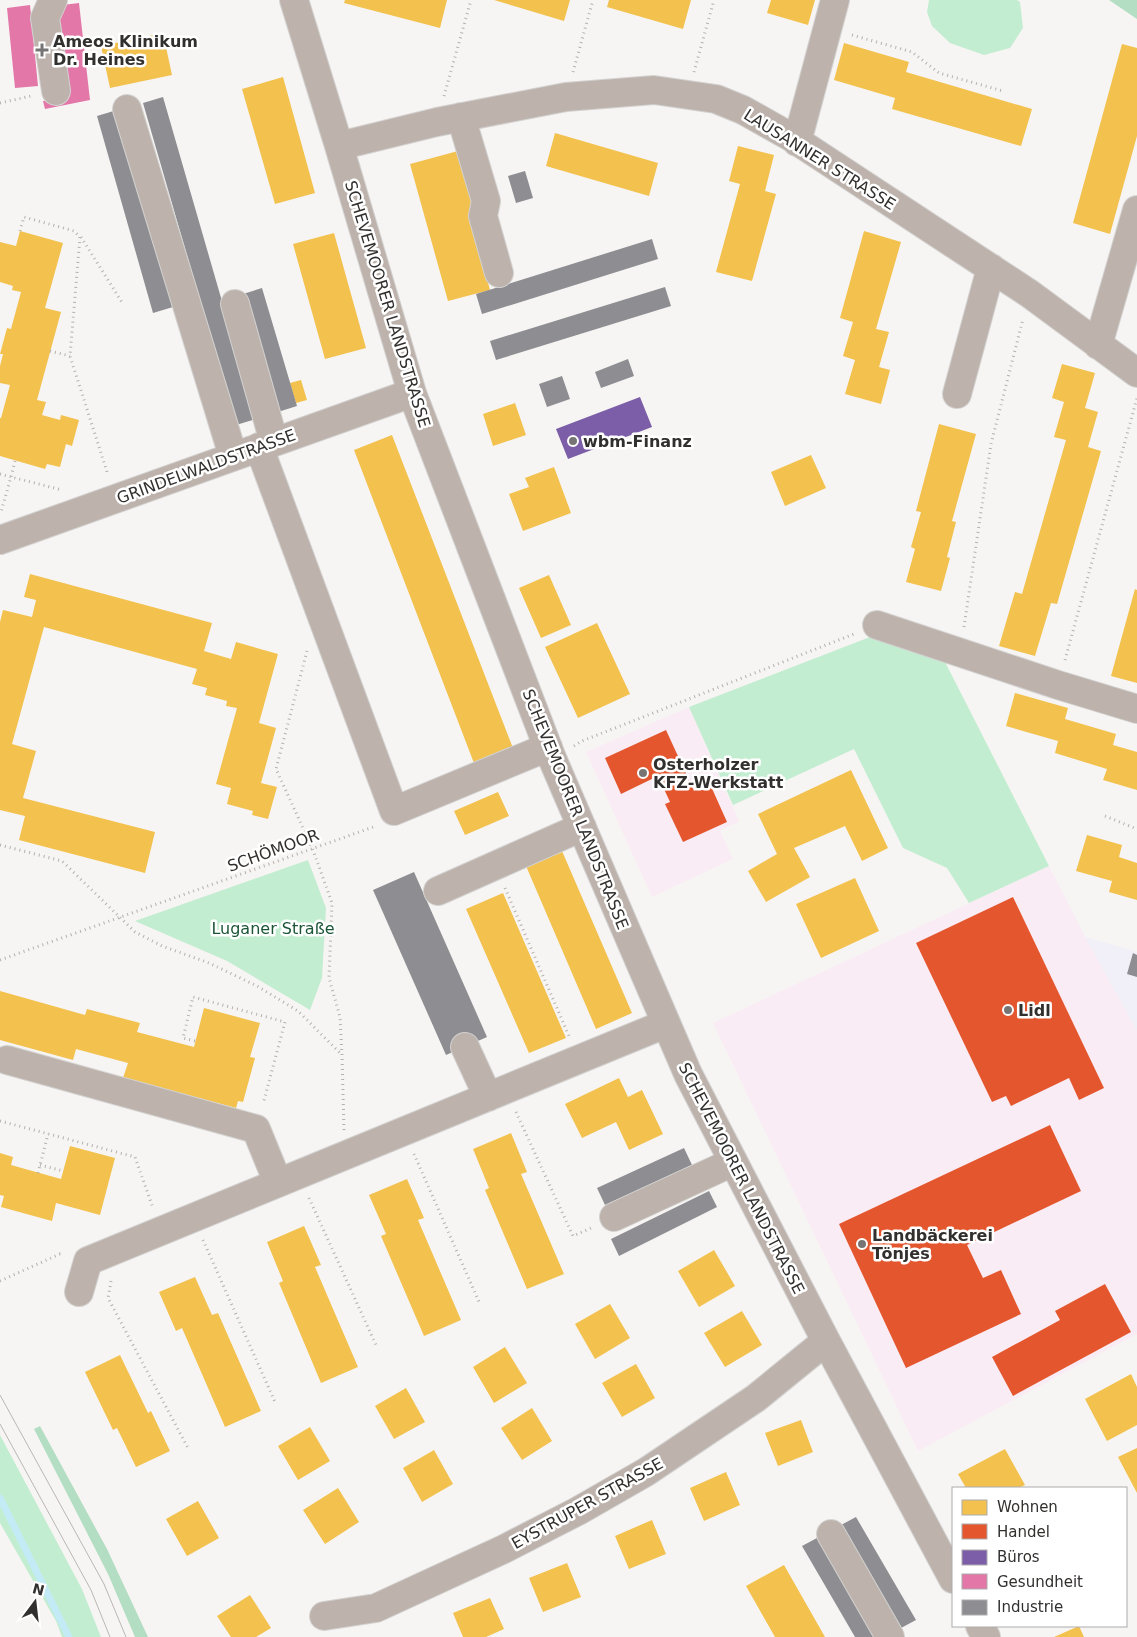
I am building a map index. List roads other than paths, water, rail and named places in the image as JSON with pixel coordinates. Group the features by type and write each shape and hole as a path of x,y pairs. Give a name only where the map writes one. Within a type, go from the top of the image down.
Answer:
{"street":[{"path":"53,0 45,18 56,91"},
{"name":"SCHEVEMOORER LANDSTRASSE","path":"294,0 412,393 550,753 688,1074 826,1342 952,1577"},
{"path":"797,142 835,0"},
{"name":"LAUSANNER STRASSE","path":"339,146 449,120 566,97 654,90 716,99 742,110 797,142 991,268 1030,294 1137,373"},
{"path":"127,109 233,456"},
{"path":"449,120 486,201 483,216 499,273"},
{"path":"1098,345 1137,210"},
{"path":"957,394 991,268"},
{"path":"235,304 266,445 394,811 550,753"},
{"name":"GRINDELWALDSTRASSE","path":"0,540 412,393"},
{"path":"877,625 1137,709"},
{"path":"438,891 582,828"},
{"path":"79,1292 88,1261 665,1024"},
{"path":"459,1049 489,1096"},
{"path":"7,1060 256,1129 288,1179"},
{"path":"614,1217 733,1162"},
{"name":"EYSTRUPER STRASSE","path":"324,1616 376,1608 504,1549 578,1511 646,1472 748,1403 826,1342"},
{"path":"831,1534 890,1637"}],"waterway":[{"path":"0,1498 69,1637"}],"tram line":[{"path":"0,1395 104,1584 126,1637"},
{"path":"0,1424 91,1590 110,1637"}],"place":[{"name":"Ameos Klinikum Dr. Heines","path":"42,50"},
{"name":"wbm-Finanz","path":"573,441"},
{"name":"Osterholzer KFZ-Werkstatt","path":"643,773"},
{"name":"Lidl","path":"1008,1010"},
{"name":"Landbäckerei Tönjes","path":"862,1244"}],"park label":[{"name":"Luganer Straße","path":"273,928"}]}
